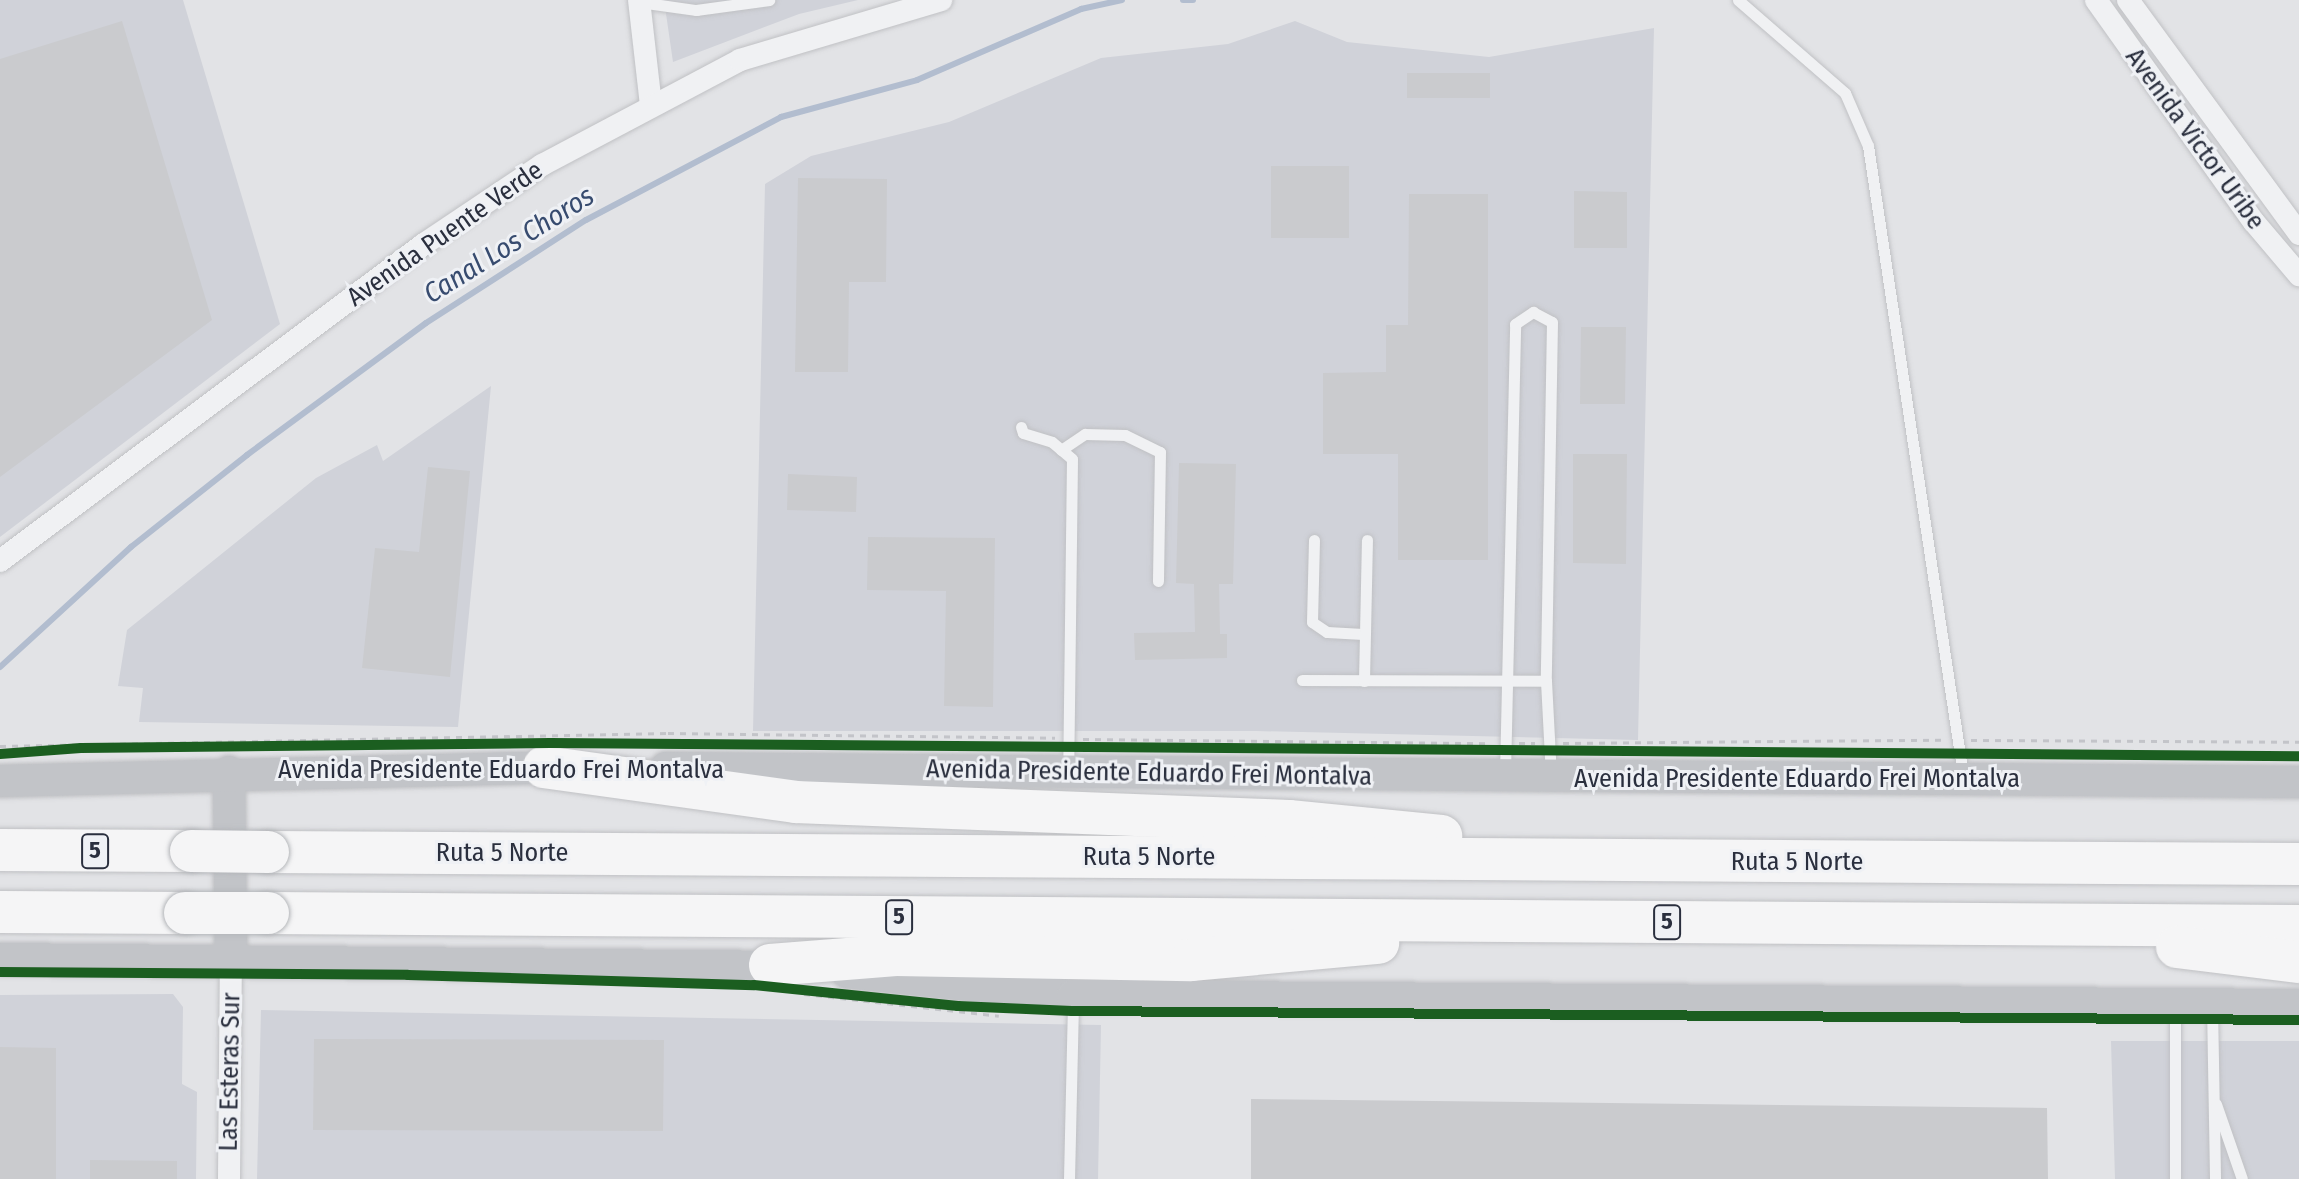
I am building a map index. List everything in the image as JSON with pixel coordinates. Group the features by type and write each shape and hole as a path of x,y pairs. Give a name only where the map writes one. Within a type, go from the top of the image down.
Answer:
{"highway":[{"path":"544,767 795,802 1289,821 1430,834 1608,860"},
{"path":"2065,863 2299,835"},
{"name":"Ruta 5 Norte","path":"0,850 2299,864"},
{"name":"5","path":"0,912 2299,926"},
{"path":"780,976 896,955 1191,960 1353,946 1529,921"},
{"path":"2037,924 2299,962"}],"main road":[{"name":"Avenida Presidente Eduardo Frei Montalva","path":"0,781 229,772 1068,753 1550,758 1962,767 2299,782"},
{"name":"Las Esteras Sur","path":"229,772 231,960"},
{"path":"0,959 231,960 780,976 1073,996 2299,1005"}],"street":[{"name":"Avenida Puente Verde","path":"0,561 471,211 651,105 765,51 941,0"},
{"name":"Avenida Victor Uribe","path":"2096,0 2254,222 2299,275"},
{"name":"Avenida Victor Uribe","path":"2128,0 2299,234"},
{"path":"639,1 651,105"},
{"name":"Las Esteras Sur","path":"229,1179 231,960"}],"lane":[{"path":"639,1 675,4 696,10 769,0"},
{"path":"1738,0 1845,93 1868,146 1962,767"},
{"path":"1506,758 1515,324 1533,312 1552,322 1546,681 1550,758"},
{"path":"1021,427 1023,433 1061,450 1072,459 1068,753"},
{"path":"1061,450 1085,434 1125,435 1160,452 1158,581"},
{"path":"1314,540 1312,622 1327,632 1363,634"},
{"path":"1364,681 1367,540"},
{"path":"1302,680 1546,681"},
{"path":"1069,1179 1073,996"},
{"path":"2175,1004 2175,1179"},
{"path":"2212,1005 2215,1179"},
{"path":"2213,1098 2242,1179"}],"path":[{"path":"0,746 621,733 1068,753"},
{"path":"1550,758 1958,740 2299,742"},
{"path":"0,754 81,748 550,743 1962,767 2176,755"},
{"path":"780,976 1015,1010"}],"shaded area":[{"path":"0,0 183,0 280,324 0,537"},
{"path":"664,0 858,0 799,14 673,62"},
{"path":"1295,21 1347,42 1489,57 1654,28 1638,740 1256,731 753,731 765,184 811,156 949,122 1101,58 1228,44"},
{"path":"491,386 458,727 139,722 143,688 118,686 127,630 316,478 377,445 383,461"},
{"path":"173,994 183,1007 182,1084 197,1092 196,1179 0,1179 0,995"},
{"path":"261,1010 1101,1025 1098,1179 257,1179"},
{"path":"2111,1041 2299,1041 2299,1179 2115,1179"}],"building":[{"path":"122,21 212,320 0,477 0,59"},
{"path":"1407,73 1490,73 1490,98 1407,98"},
{"path":"1271,166 1349,166 1349,238 1271,238"},
{"path":"798,178 887,179 886,282 849,282 848,372 795,372"},
{"path":"1574,191 1627,192 1627,248 1574,248"},
{"path":"1409,194 1488,194 1488,560 1398,560 1398,454 1323,454 1323,373 1386,372 1386,325 1408,325"},
{"path":"1581,327 1626,327 1625,404 1580,404"},
{"path":"1573,454 1627,454 1626,564 1573,563"},
{"path":"1179,463 1236,464 1233,584 1219,584 1220,634 1227,634 1227,658 1135,660 1134,633 1195,632 1194,584 1176,583"},
{"path":"428,467 470,471 450,677 362,668 375,548 419,552"},
{"path":"788,474 857,477 856,512 787,510"},
{"path":"868,537 995,538 993,707 944,706 946,591 867,590"},
{"path":"314,1039 664,1040 663,1131 313,1130"},
{"path":"0,1047 56,1048 56,1179 0,1179"},
{"path":"1251,1099 2047,1108 2048,1179 1251,1179"},
{"path":"90,1160 177,1161 177,1179 90,1179"}],"waterway":[{"name":"Canal Los Choros","path":"0,667 131,547 247,455 426,323 586,220 781,117 917,80 1081,9 1122,0"},
{"name":"Canal Los Choros","path":"1183,0 1193,0"}],"cycle path":[{"path":"0,754 81,748 550,743 2299,756"},
{"path":"0,972 408,975 754,985 958,1006 1072,1011 2299,1020"}]}
